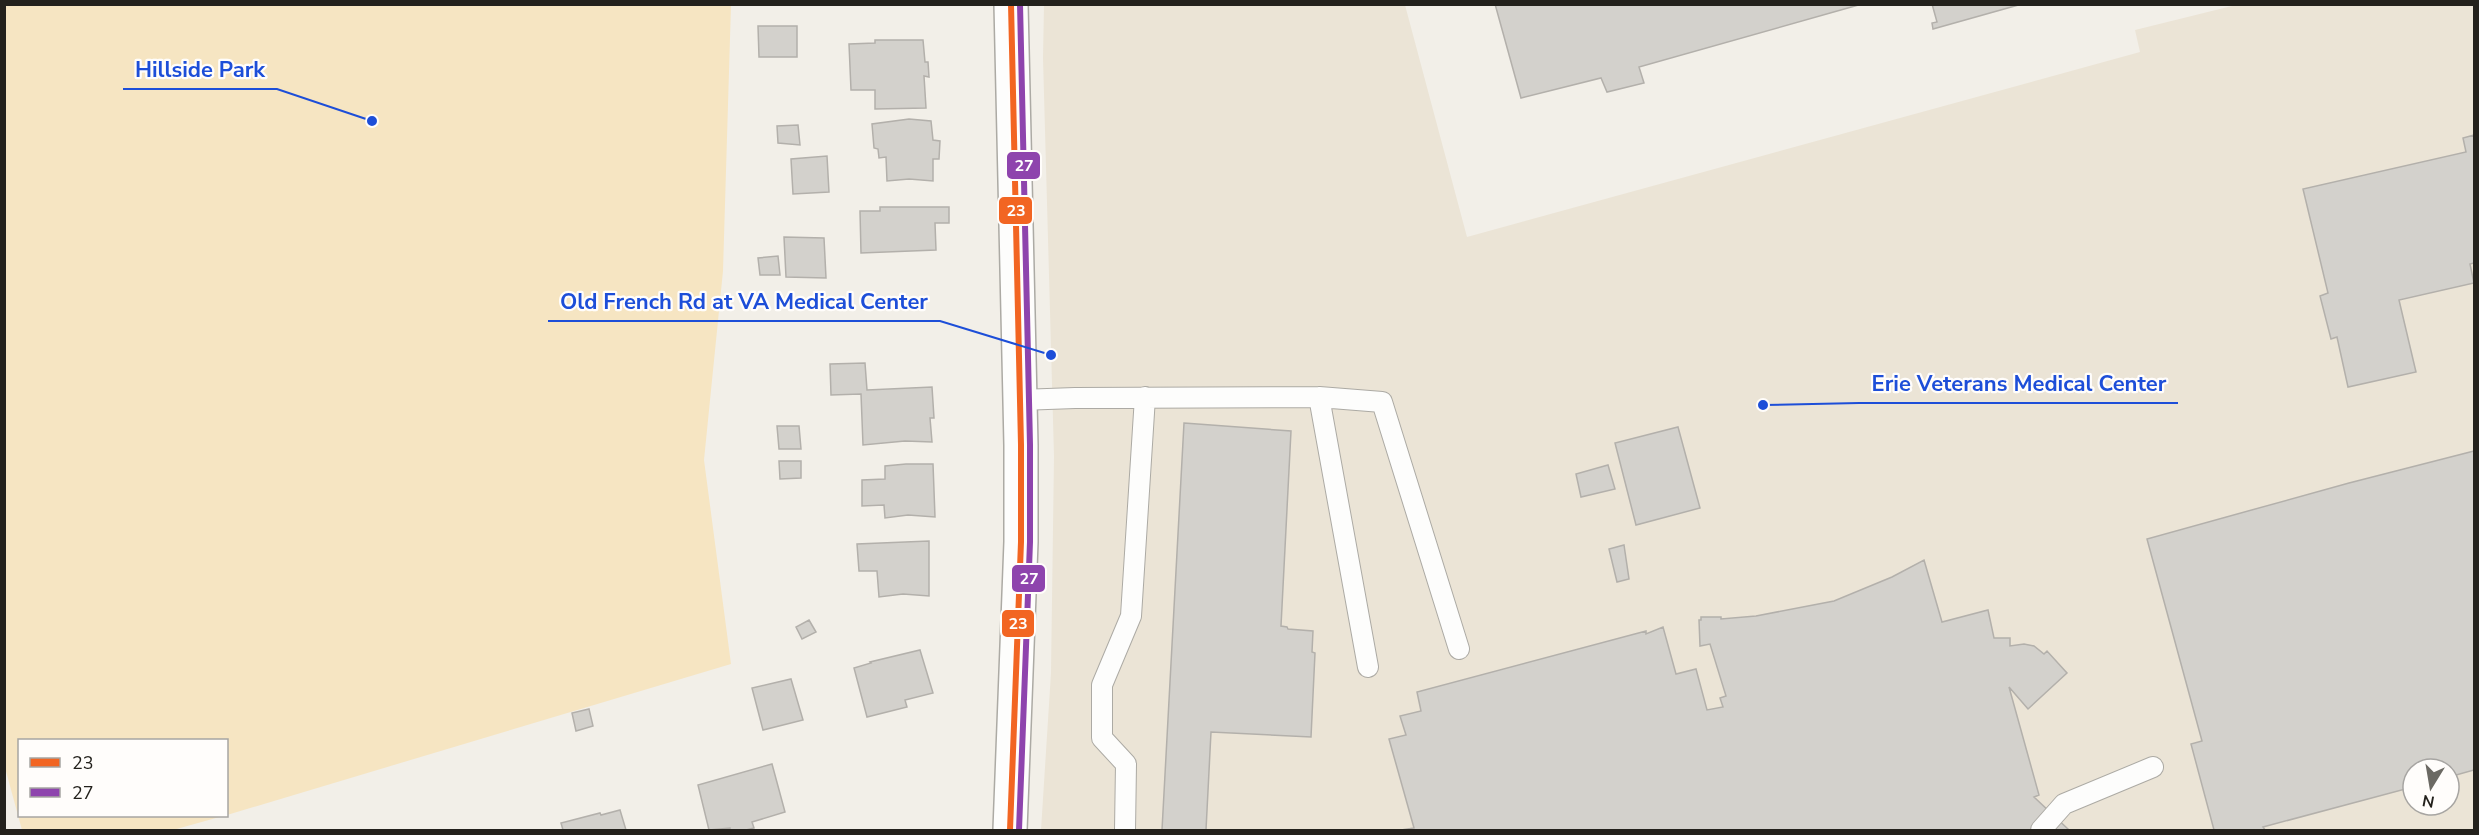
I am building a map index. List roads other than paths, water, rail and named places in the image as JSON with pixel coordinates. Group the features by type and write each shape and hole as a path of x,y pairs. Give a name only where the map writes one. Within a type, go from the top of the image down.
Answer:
{"main road":[{"path":"1010,831 1021,542 1011,4"}],"lane":[{"path":"1125,831 1126,765 1102,738 1102,686 1131,616 1145,397"},
{"path":"1020,400 1319,397 1382,402 1460,649"},
{"path":"1319,397 1368,667"},
{"path":"2041,831 2064,804 2153,767"}],"place":[{"name":"Hillside Park","path":"372,121"},
{"name":"Old French Rd at VA Medical Center","path":"1051,355"},
{"name":"Erie Veterans Medical Center","path":"1763,405"}]}
